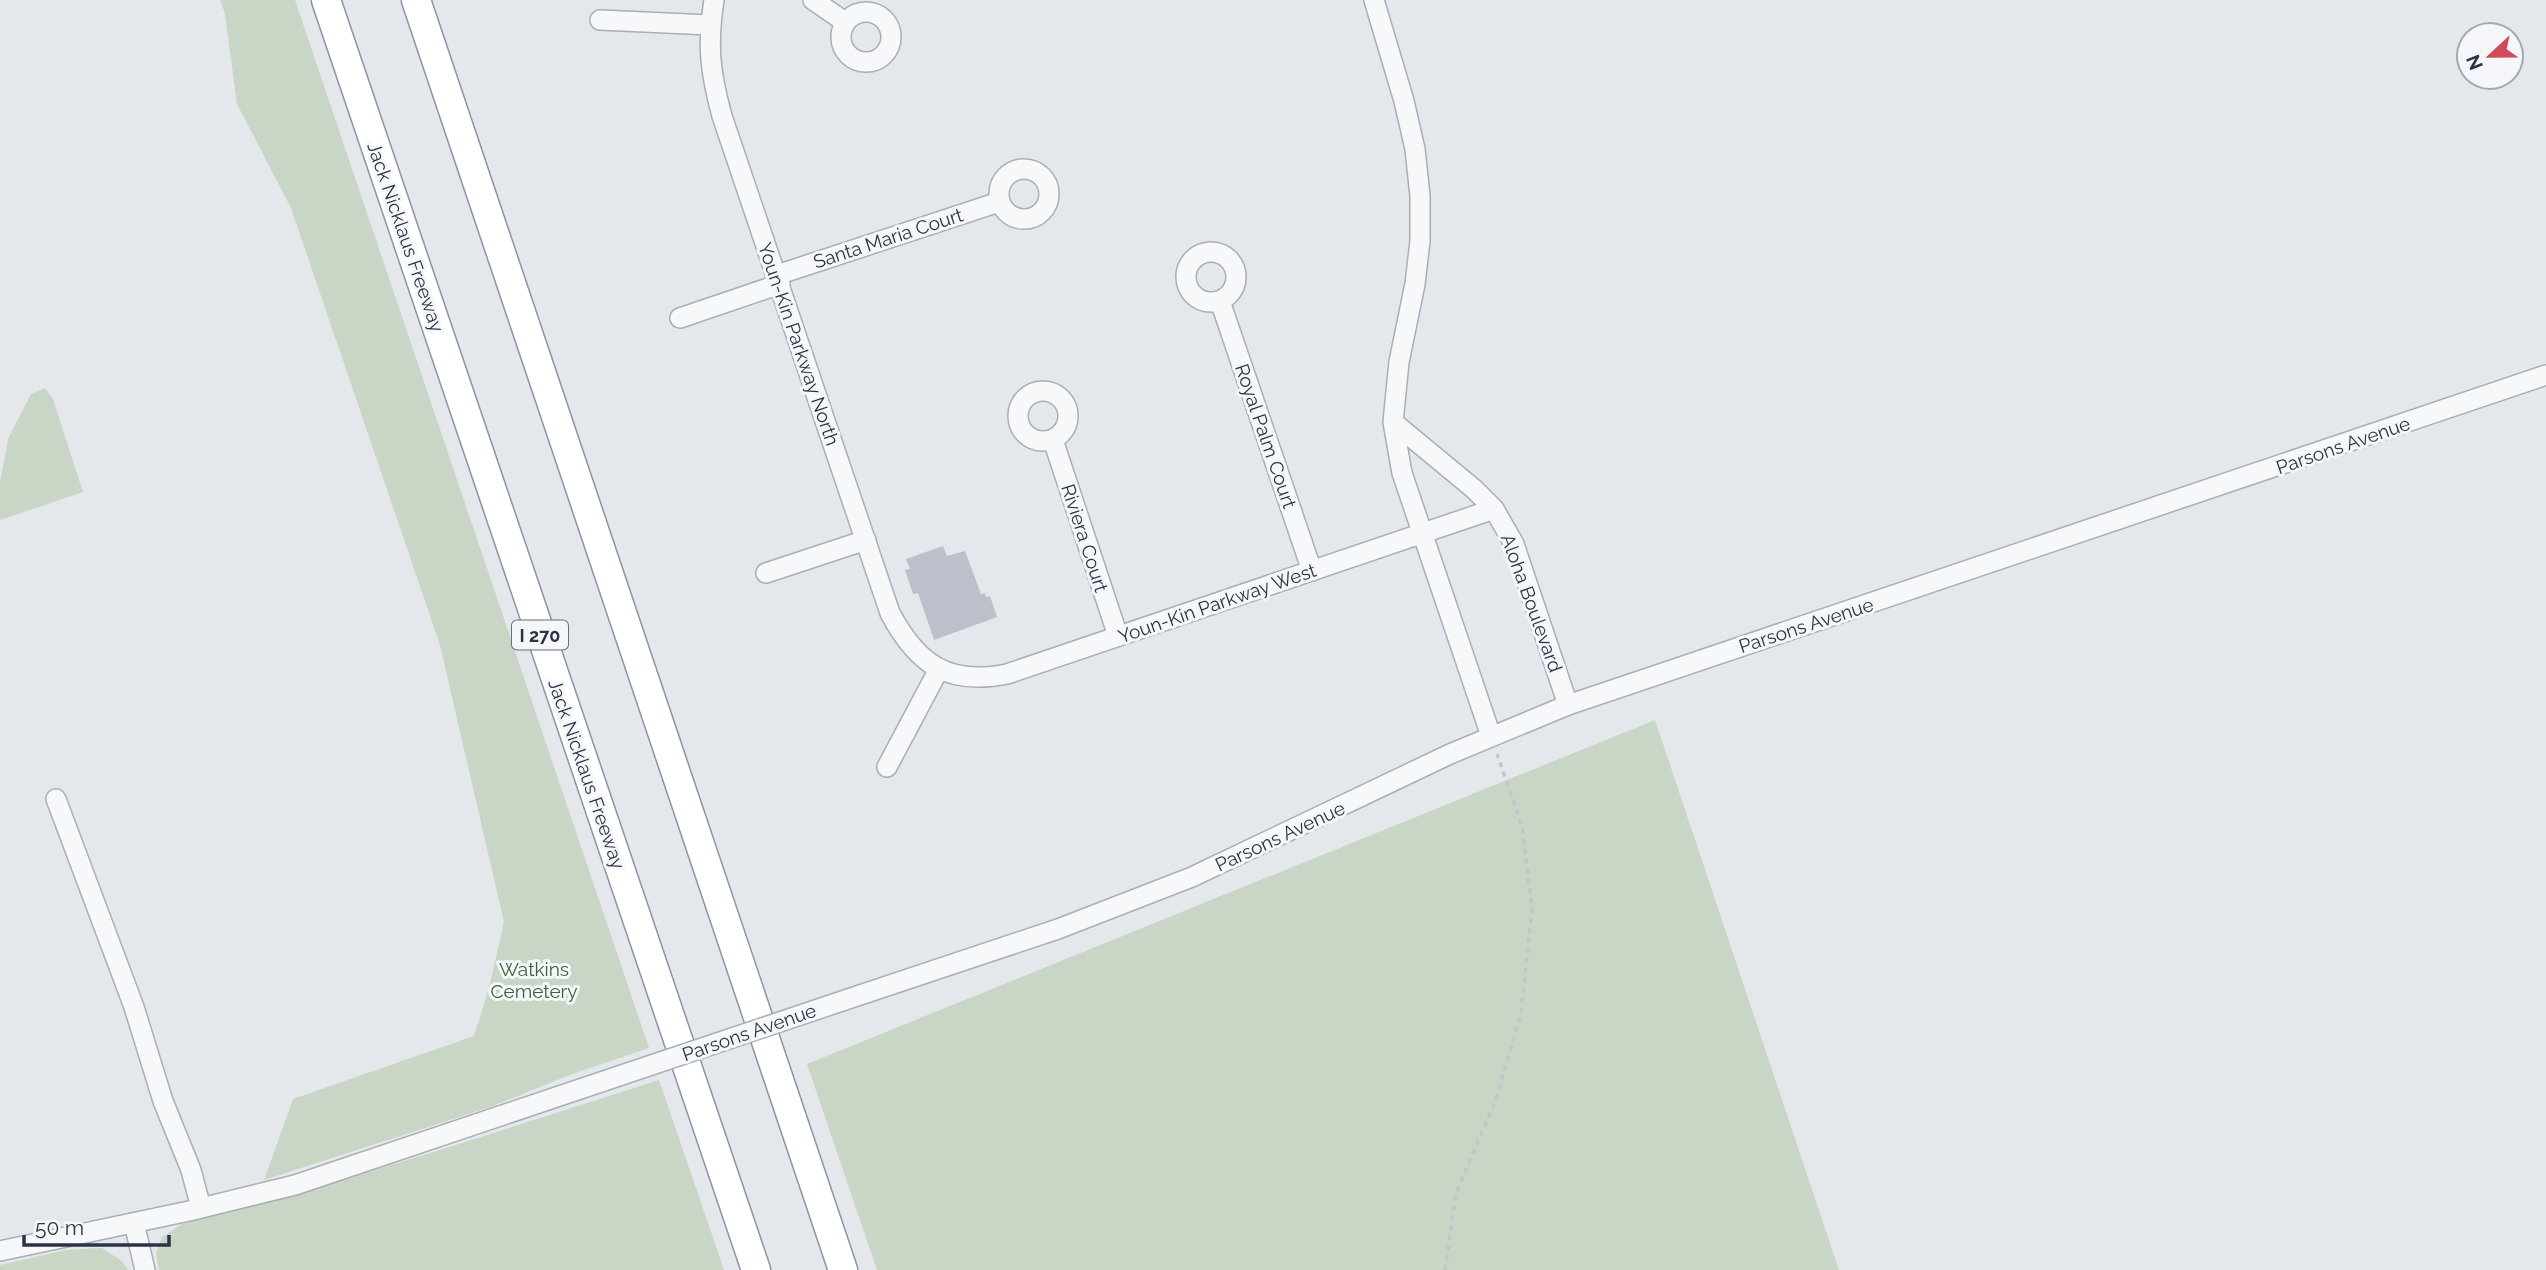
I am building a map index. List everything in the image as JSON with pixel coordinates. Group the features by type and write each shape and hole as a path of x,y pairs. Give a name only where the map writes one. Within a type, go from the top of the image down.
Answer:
{"highway":[{"name":"Jack Nicklaus Freeway","path":"326,0 756,1270"},
{"path":"416,0 844,1270"}],"street":[{"name":"Youn-Kin Parkway North","path":"714,0 710,25 711,75 722,116 890,613 899,630 924,660 939,669"},
{"path":"813,0 845,22"},
{"path":"1374,0 1404,101 1415,149 1420,196 1420,241 1415,284 1399,362 1393,422 1402,473 1491,736"},
{"path":"600,20 710,25"},
{"name":"Santa Maria Court","path":"680,318 779,279 999,202"},
{"name":"Royal Palm Court","path":"1220,301 1312,571"},
{"name":"Parsons Avenue","path":"0,1251 295,1185 1058,929 1192,877 1491,736 1568,705 2546,376"},
{"name":"Aloha Boulevard","path":"1393,422 1474,489 1494,509 1514,544 1568,705"},
{"name":"Riviera Court","path":"1053,440 1118,636"},
{"name":"Youn-Kin Parkway West","path":"939,669 972,678 1007,674 1494,509"},
{"path":"766,573 866,540"},
{"path":"887,767 939,669"},
{"path":"56,799 134,1007 163,1101 191,1170 201,1208"},
{"path":"134,1223 145,1270"}],"path":[{"path":"1445,1270 1456,1193 1495,1102 1521,1014 1532,908 1522,826 1491,736"}],"green space":[{"name":"Watkins Cemetery","path":"220,0 295,0 649,1048 572,1074 493,1106 264,1180 293,1099 474,1036 489,988 504,922 440,645 291,208 237,104 225,14"},
{"path":"45,388 53,399 83,492 0,520 0,483 8,439 31,394"},
{"path":"1655,720 1839,1270 877,1270 807,1064"},
{"path":"659,1080 724,1270 159,1270 156,1254 162,1237 182,1224 280,1199"},
{"path":"102,1248 122,1261 128,1270 0,1270 0,1265 66,1250"}],"building":[{"path":"943,546 947,556 965,551 981,594 990,596 997,617 934,640 918,593 913,594 905,570 910,569 906,559"}]}
